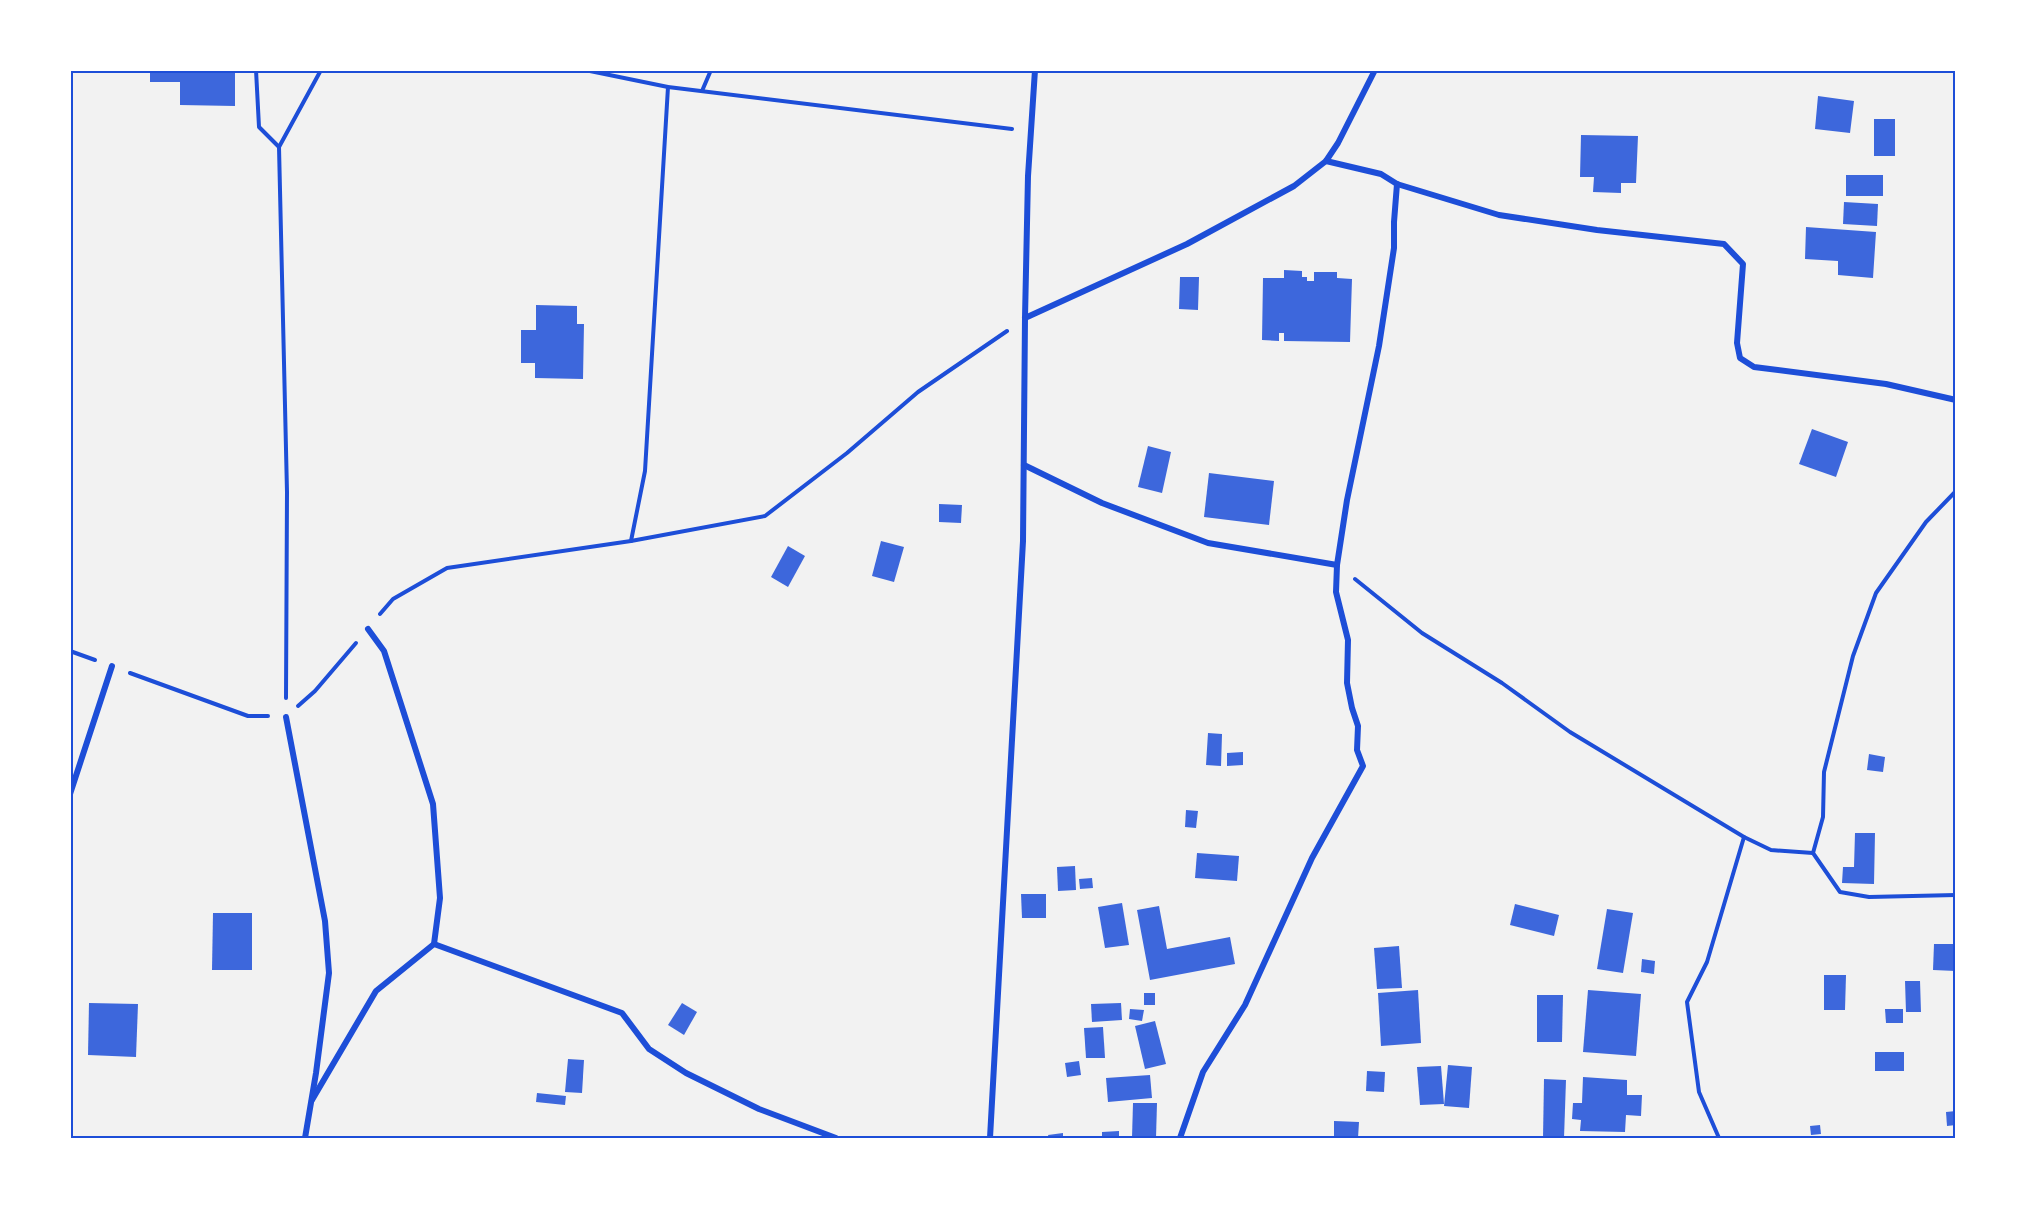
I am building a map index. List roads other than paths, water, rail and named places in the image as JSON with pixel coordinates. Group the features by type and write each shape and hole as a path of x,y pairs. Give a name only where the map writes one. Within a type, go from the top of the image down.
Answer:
{"street":[{"path":"990,1138 1023,542 1028,176 1035,70"},
{"path":"1025,318 1187,244 1294,186 1326,161 1338,143 1375,70"},
{"path":"1326,161 1381,174 1396,184 1499,215 1596,230 1724,244 1743,264 1737,343 1740,358 1754,367 1886,384 1956,400"},
{"path":"1180,1138 1203,1072 1245,1005 1312,858 1363,766 1357,750 1358,726 1347,683 1348,640 1336,592 1337,564 1347,500 1379,346 1394,248 1396,184"},
{"path":"1024,465 1102,503 1208,543 1337,564"},
{"path":"312,1100 376,991 434,944 440,898 433,804 384,651 368,629"},
{"path":"70,794 112,666"},
{"path":"286,717 325,921 329,973 305,1138"},
{"path":"434,944 622,1012 649,1049 686,1073 759,1109 836,1138"}]}
